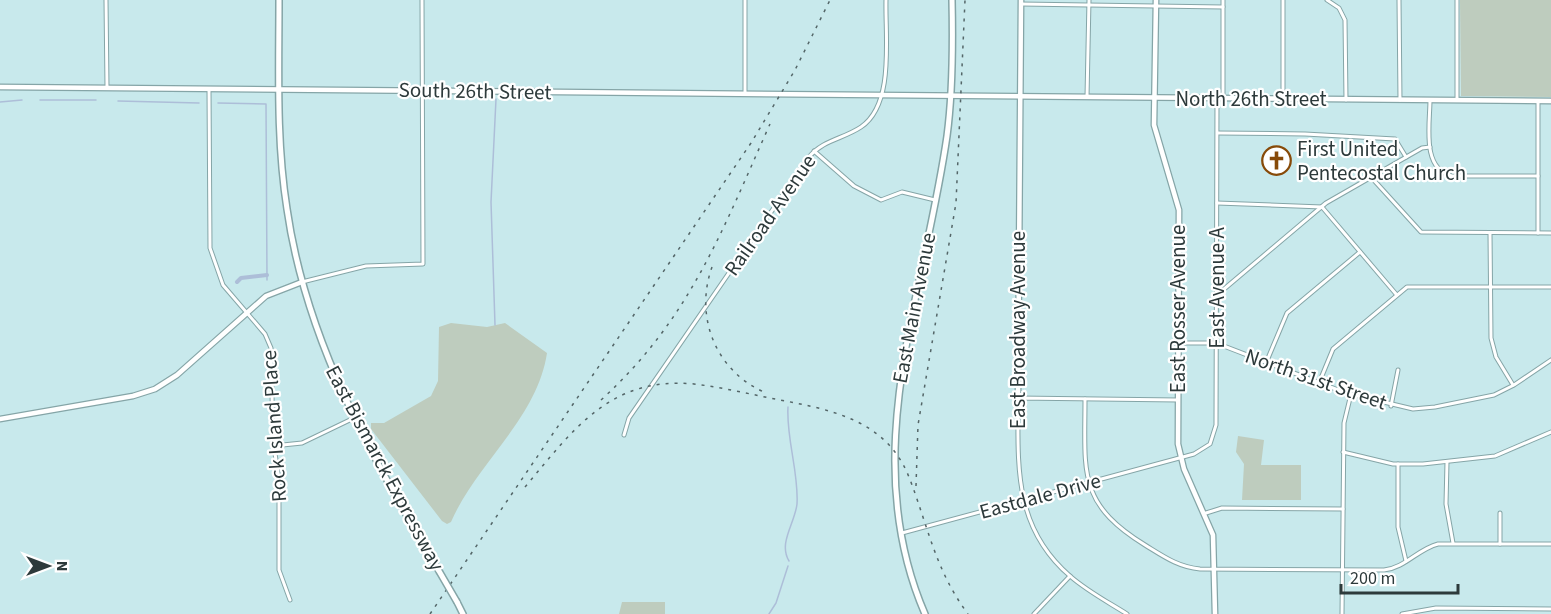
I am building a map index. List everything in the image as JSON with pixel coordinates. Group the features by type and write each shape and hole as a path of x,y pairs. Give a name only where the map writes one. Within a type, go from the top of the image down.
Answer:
{"main road":[{"name":"East Bismarck Expressway","path":"279,0 279,89 284,189 302,282 323,349 354,418 463,614"},
{"name":"East Main Avenue","path":"925,614 900,534 893,472 895,418 935,200 951,97 952,0"}],"street":[{"path":"106,0 107,87"},
{"path":"0,419 151,391 172,379 269,294 302,282 373,265 423,264 422,0"},
{"path":"745,0 745,94"},
{"name":"Railroad Avenue","path":"624,435 629,418 814,151 867,122 882,96 886,0"},
{"name":"East Avenue A","path":"1181,458 1202,451 1215,435 1217,133 1223,0"},
{"path":"1283,0 1283,99"},
{"path":"1326,0 1336,4 1344,15 1346,24 1346,100"},
{"path":"1399,0 1400,100"},
{"path":"1457,0 1457,100"},
{"path":"1021,2 1156,3 1223,7"},
{"name":"East Broadway Avenue","path":"1021,2 1018,468 1023,501 1039,538 1070,576 1127,614"},
{"path":"1087,98 1089,2"},
{"name":"East Rosser Avenue","path":"1156,3 1154,98 1156,137 1179,210 1178,400 1181,458 1206,513 1215,541 1215,614"},
{"name":"South 26th Street","path":"0,87 951,97"},
{"name":"Rock Island Place","path":"209,89 210,248 223,285 266,336 272,351 273,446 279,480 279,570 290,600"},
{"name":"North 26th Street","path":"951,97 1551,101"},
{"path":"1430,100 1432,161 1446,175 1538,176"},
{"path":"1538,101 1538,233"},
{"path":"1217,133 1309,134 1396,140 1406,157"},
{"path":"1217,295 1322,207 1422,148 1430,147"},
{"path":"814,151 854,186 880,200 902,192 935,200"},
{"path":"1371,177 1420,232 1551,233"},
{"path":"1217,203 1322,207 1397,295"},
{"path":"1490,233 1492,345 1499,363 1514,385"},
{"path":"1266,363 1287,313 1360,252"},
{"path":"1319,383 1333,349 1411,286 1551,287"},
{"name":"North 31st Street","path":"1178,343 1216,343 1351,394 1391,406 1413,409 1484,398 1514,385 1551,360"},
{"path":"1391,406 1398,370"},
{"path":"1342,614 1344,418 1351,394"},
{"path":"1018,398 1178,400"},
{"path":"1085,399 1085,463 1088,483 1104,513 1122,531 1177,564 1216,569 1388,570 1428,547 1453,544 1551,544"},
{"path":"273,446 304,442 354,418"},
{"path":"1343,452 1398,464 1447,462 1495,456 1551,432"},
{"name":"Eastdale Drive","path":"900,534 1181,458"},
{"path":"1447,462 1446,504 1453,544"},
{"path":"1398,464 1398,520 1406,561"},
{"path":"1206,513 1222,508 1343,509"},
{"path":"1500,513 1500,544"},
{"path":"1034,614 1070,576"},
{"path":"1402,614 1436,608 1551,609"},
{"path":"1534,608 1534,614"}],"green space":[{"path":"1460,0 1551,0 1551,97 1461,96"},
{"path":"451,323 487,327 505,323 547,353 541,377 519,420 475,480 451,522 447,524 442,521 371,429 371,423 384,423 431,396 438,381 439,327"},
{"path":"1238,436 1264,440 1261,465 1301,465 1301,500 1242,500 1244,464 1236,452"},
{"path":"622,602 665,602 665,614 619,614"}],"waterway":[{"path":"495,325 491,202 496,99"},
{"path":"0,102 22,100"},
{"path":"40,100 96,100"},
{"path":"118,101 199,103"},
{"path":"218,103 266,104 267,280"},
{"path":"237,282 241,278 267,275"},
{"path":"788,407 797,492 796,511 785,547 789,561"},
{"path":"769,614 776,603 788,566"}],"railway":[{"path":"430,614 751,143 795,70 830,0"},
{"path":"916,486 918,425 956,203 965,0"},
{"path":"601,400 632,369 681,305 719,237 770,124"},
{"path":"712,267 707,286 706,305 713,340 733,371 747,383 764,392"},
{"path":"525,487 577,427 616,398 639,389 665,384 694,384 723,388 832,412 852,419 869,429 885,441 898,457 909,477 940,564 968,614"}],"place":[{"name":"First United Pentecostal Church","path":"1276,161"}]}
